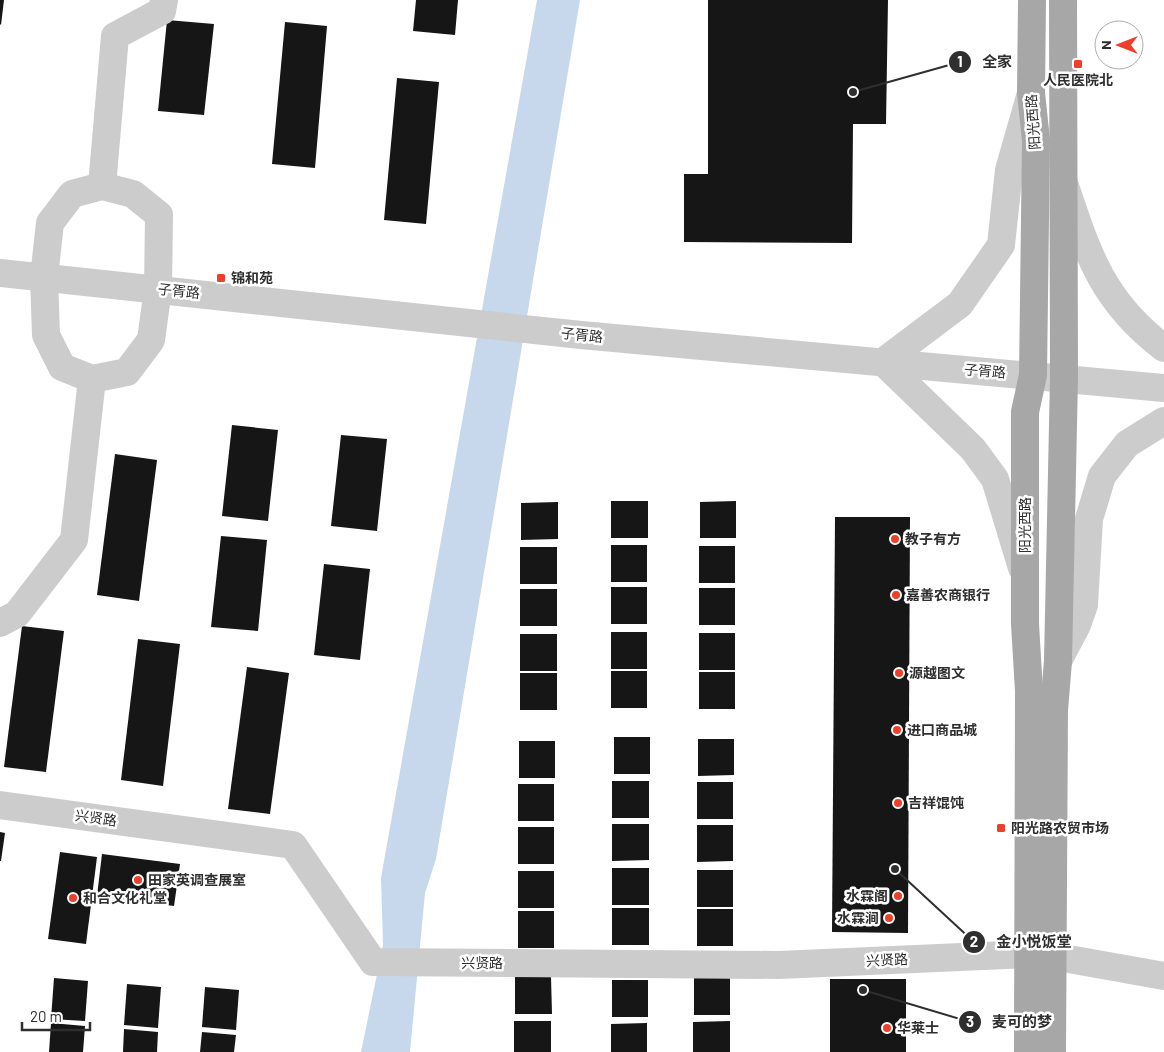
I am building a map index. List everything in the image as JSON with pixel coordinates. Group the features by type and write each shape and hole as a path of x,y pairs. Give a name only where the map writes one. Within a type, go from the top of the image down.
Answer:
{"main road":[{"name":"阳光西路","path":"1032,0 1031,93 1036,140 1033,375 1025,412 1025,577 1040,955 1052,1052"},
{"name":"阳光西路","path":"1028,1052 1040,955 1058,661 1064,378 1063,0"}],"street":[{"path":"102,186 116,36 162,12 164,0"},
{"path":"1025,577 995,479 973,449 883,362 960,304 1001,245 1010,170 1031,93"},
{"path":"1064,183 1087,251 1111,296 1149,336 1164,348"},
{"path":"102,186 133,194 159,215 158,289 151,340 127,372 92,379 62,367 46,334 44,277 50,223 72,194 102,186"},
{"name":"子胥路","path":"0,273 337,308 581,336 1164,388"},
{"path":"0,623 17,614 74,540 92,379"},
{"path":"1058,661 1077,625 1084,605 1088,518 1102,476 1126,444 1164,421"},
{"name":"兴贤路","path":"0,804 293,845 373,962 779,965 1040,955 1164,976"}],"water":[{"path":"537,0 580,0 436,859 425,893 410,1052 361,1052 383,945 381,878"}],"building":[{"path":"0,0 4,0 1,25 0,24"},
{"path":"416,0 458,0 455,35 413,31"},
{"path":"708,0 888,0 886,124 853,124 852,243 684,242 684,174 708,174"},
{"path":"167,20 214,24 204,115 158,111"},
{"path":"285,22 327,26 315,168 272,164"},
{"path":"397,78 439,82 426,224 384,220"},
{"path":"232,425 278,430 268,521 222,516"},
{"path":"341,435 387,439 377,531 331,526"},
{"path":"115,454 157,460 139,601 97,595"},
{"path":"611,501 648,501 648,538 611,538"},
{"path":"736,501 736,538 700,538 700,502"},
{"path":"558,502 558,539 521,540 521,503"},
{"path":"835,517 910,517 908,933 832,932"},
{"path":"221,536 267,540 258,631 211,627"},
{"path":"611,545 647,545 647,582 611,582"},
{"path":"699,546 735,546 735,583 699,583"},
{"path":"520,547 557,547 557,584 520,584"},
{"path":"324,564 370,569 360,660 314,655"},
{"path":"611,587 647,587 647,624 611,624"},
{"path":"699,588 735,588 735,625 699,625"},
{"path":"520,589 557,589 557,626 520,626"},
{"path":"22,626 64,631 46,772 4,767"},
{"path":"611,632 647,632 647,669 611,669"},
{"path":"699,633 735,633 735,670 699,670"},
{"path":"520,634 557,634 557,671 520,671"},
{"path":"138,639 180,644 163,786 121,780"},
{"path":"247,667 289,673 270,814 228,809"},
{"path":"611,671 647,671 647,708 611,708"},
{"path":"699,672 735,672 735,709 699,709"},
{"path":"520,673 557,673 557,710 520,710"},
{"path":"614,737 650,737 650,774 614,774"},
{"path":"698,739 734,739 734,775 698,776"},
{"path":"519,741 555,741 555,778 519,778"},
{"path":"612,781 649,781 649,818 612,818"},
{"path":"697,782 733,782 733,819 697,819"},
{"path":"518,784 554,784 554,821 518,821"},
{"path":"612,824 649,824 649,860 612,861"},
{"path":"697,825 733,825 733,861 697,862"},
{"path":"518,827 554,827 554,864 518,864"},
{"path":"0,832 5,833 1,861 0,861"},
{"name":"和合文化礼堂","path":"60,852 97,857 86,944 48,939"},
{"name":"田家英调查展室","path":"102,854 180,864 174,906 97,896"},
{"path":"612,868 649,868 649,905 612,905"},
{"path":"697,870 733,870 733,907 697,907"},
{"path":"518,871 554,871 554,908 518,908"},
{"path":"612,908 649,908 649,945 612,945"},
{"path":"697,909 733,909 733,946 697,946"},
{"path":"518,911 554,911 554,948 518,948"},
{"path":"515,977 551,977 552,1014 515,1014"},
{"path":"54,978 88,981 85,1021 51,1019"},
{"path":"694,978 730,978 730,1015 694,1015"},
{"path":"830,979 906,979 906,1052 830,1052"},
{"path":"612,980 648,980 648,1017 612,1017"},
{"path":"127,984 161,987 158,1028 124,1025"},
{"path":"205,987 239,990 236,1030 202,1027"},
{"path":"514,1021 551,1021 551,1052 514,1052"},
{"path":"730,1021 730,1052 693,1052 693,1022"},
{"path":"51,1023 85,1026 83,1052 49,1052"},
{"path":"647,1023 647,1052 611,1052 611,1024"},
{"path":"124,1029 158,1032 157,1052 123,1052"},
{"path":"202,1032 236,1035 234,1052 200,1052"}],"place":[{"name":"人民医院北","path":"1078,64"},
{"name":"全家","path":"853,92"},
{"name":"锦和苑","path":"221,278"},
{"name":"教子有方","path":"895,539"},
{"name":"嘉善农商银行","path":"896,595"},
{"name":"源越图文","path":"899,673"},
{"name":"进口商品城","path":"897,730"},
{"name":"吉祥馄饨","path":"898,803"},
{"name":"阳光路农贸市场","path":"1001,828"},
{"name":"金小悦饭堂","path":"895,869"},
{"name":"田家英调查展室","path":"138,880"},
{"name":"水霖阁","path":"898,896"},
{"name":"和合文化礼堂","path":"73,898"},
{"name":"水霖涧","path":"889,918"},
{"name":"麦可的梦","path":"863,990"},
{"name":"华莱士","path":"887,1028"}]}
